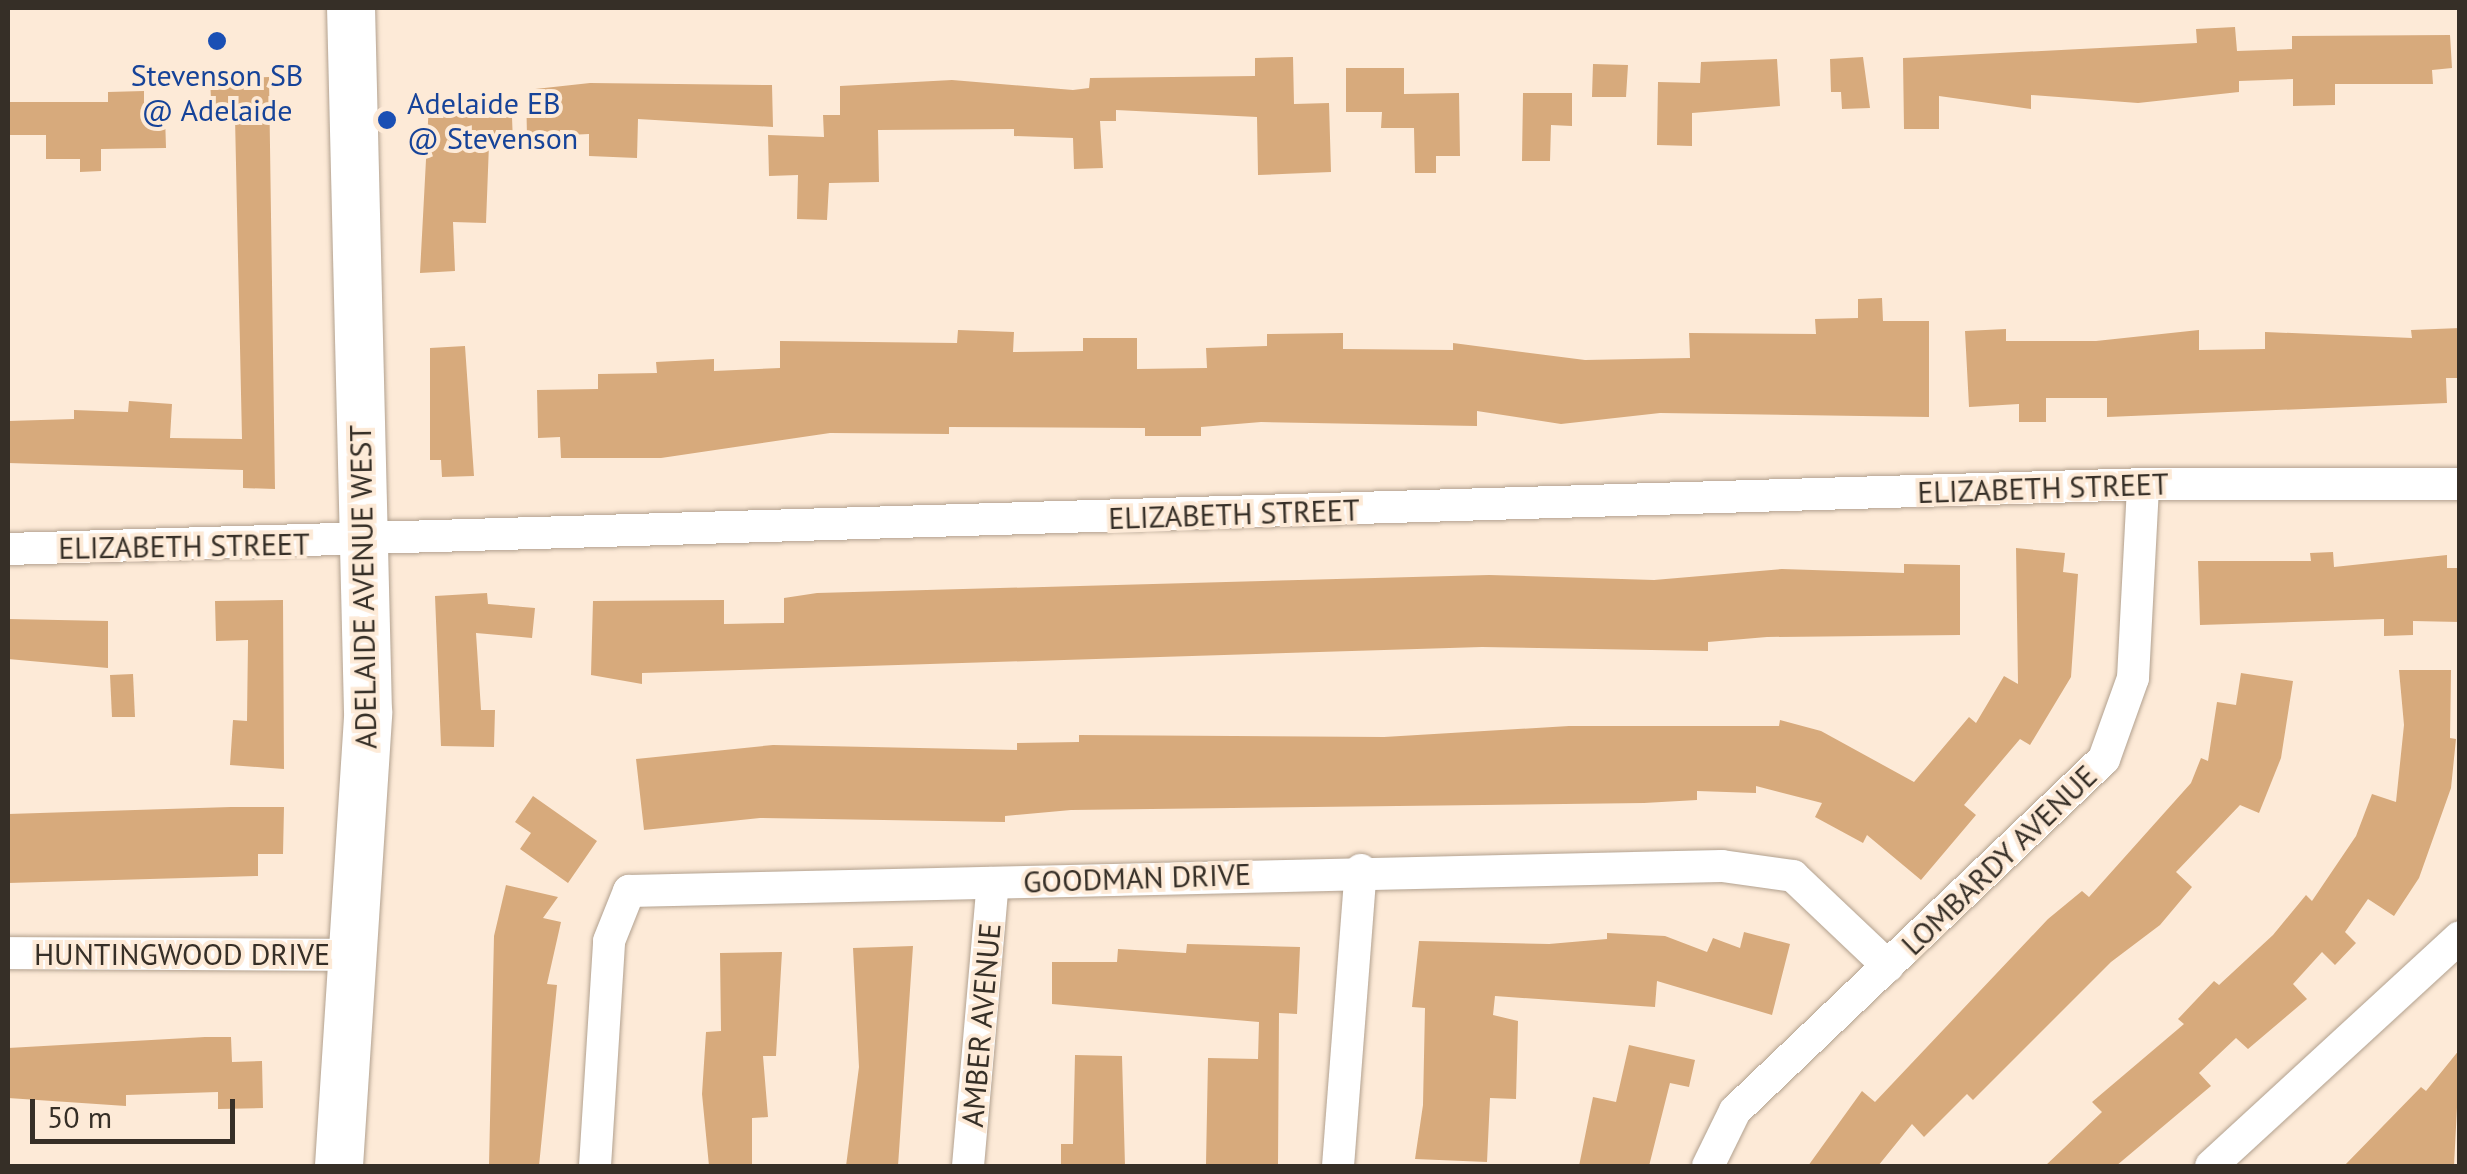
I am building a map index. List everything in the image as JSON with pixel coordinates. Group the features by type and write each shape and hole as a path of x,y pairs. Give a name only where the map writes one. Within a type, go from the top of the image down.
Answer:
{"main road":[{"name":"ADELAIDE AVENUE WEST","path":"339,1166 367,745 350,8"}],"street":[{"name":"ELIZABETH STREET","path":"8,549 363,543 2143,484 2460,484"},
{"name":"LOMBARDY AVENUE","path":"1708,1166 1736,1111 2104,759 2134,678 2143,484"},
{"name":"GOODMAN DRIVE","path":"596,1166 609,941 629,892 1362,870 1722,866 1792,876 1888,966"},
{"path":"1338,1166 1362,870"},
{"name":"AMBER AVENUE","path":"968,1166 993,883"},
{"path":"2211,1166 2460,936"},
{"name":"HUNTINGWOOD DRIVE","path":"8,954 356,955"}],"building":[{"path":"2235,27 2237,51 2292,49 2292,36 2450,35 2452,68 2432,70 2433,84 2335,84 2335,105 2293,106 2293,79 2239,81 2239,92 2138,103 2031,95 2031,109 1939,96 1939,129 1904,129 1903,58 2197,43 2196,29"},
{"path":"1293,57 1294,104 1329,103 1331,172 1258,175 1257,117 1116,110 1116,121 1100,121 1103,168 1074,169 1073,138 1014,136 1014,129 878,130 879,182 829,183 827,220 797,219 798,175 769,176 768,135 824,137 823,115 840,115 840,86 952,80 1073,90 1089,88 1090,78 1255,76 1255,58"},
{"path":"1863,57 1870,108 1842,109 1841,92 1831,92 1830,59"},
{"path":"1777,59 1780,106 1692,113 1692,146 1657,145 1658,82 1700,83 1701,62"},
{"path":"1593,64 1628,65 1626,97 1592,97"},
{"path":"1346,68 1404,68 1404,94 1459,93 1460,156 1436,156 1436,173 1415,173 1414,128 1381,128 1382,112 1346,112"},
{"path":"269,77 275,489 243,488 243,470 8,463 8,421 74,419 74,410 128,412 129,401 172,404 170,438 242,439 235,118 212,119 210,79"},
{"path":"590,83 772,85 773,127 638,119 637,158 589,156 589,134 527,137 526,90"},
{"path":"144,91 144,116 165,115 166,148 101,149 101,171 80,172 80,159 46,159 46,135 8,135 8,102 108,102 108,92"},
{"path":"1523,93 1572,93 1572,126 1551,125 1550,161 1522,161"},
{"path":"477,102 478,118 512,117 513,143 489,144 486,223 453,222 455,271 420,273 429,103"},
{"path":"1882,298 1883,321 1929,321 1929,417 1660,413 1561,424 1477,411 1477,426 1261,422 1201,427 1201,436 1145,436 1145,428 949,427 949,434 830,433 661,458 561,458 560,437 538,438 537,390 598,389 598,374 657,373 656,362 714,359 714,371 780,368 780,341 957,343 958,330 1014,332 1013,352 1083,351 1083,338 1137,338 1137,369 1207,368 1206,348 1267,346 1267,334 1343,333 1343,349 1453,350 1453,343 1585,360 1690,358 1689,333 1816,334 1815,319 1858,318 1858,299"},
{"path":"2460,328 2460,378 2446,378 2447,403 2107,417 2107,398 2046,398 2046,422 2019,422 2019,404 1969,407 1965,331 2006,329 2006,341 2096,341 2199,330 2199,350 2265,349 2265,332 2412,338 2411,330"},
{"path":"465,346 474,476 442,477 441,460 430,460 430,348"},
{"path":"2016,548 2065,553 2063,572 2078,574 2071,677 2030,745 2020,739 1964,805 1976,815 1921,880 1867,835 1863,843 1815,817 1822,803 1756,786 1756,793 1697,791 1697,800 1644,803 1071,810 1005,816 1005,822 760,818 644,830 636,759 773,745 1017,750 1017,743 1079,742 1079,735 1384,737 1569,726 1779,726 1780,720 1821,731 1914,782 1969,717 1976,723 2004,676 2018,684"},
{"path":"2333,552 2334,567 2447,555 2447,568 2460,568 2460,622 2413,621 2413,635 2384,636 2384,619 2200,625 2198,561 2311,561 2310,553"},
{"path":"1904,564 1960,565 1960,635 1767,637 1708,642 1708,651 1482,647 642,673 642,684 591,675 593,601 724,600 724,624 784,623 784,598 817,593 1489,575 1654,580 1782,569 1904,573"},
{"path":"487,593 488,604 535,608 532,638 476,633 481,710 495,710 494,747 441,746 435,596"},
{"path":"283,600 284,769 230,765 233,720 247,721 248,640 216,641 215,601"},
{"path":"8,619 108,621 108,668 8,659"},
{"path":"2399,670 2451,670 2450,738 2456,739 2451,788 2419,878 2394,916 2368,899 2345,932 2356,943 2335,965 2322,952 2293,984 2307,999 2248,1049 2236,1038 2199,1073 2211,1086 2116,1166 2045,1166 2102,1112 2092,1102 2184,1024 2178,1019 2214,981 2219,985 2273,935 2306,895 2312,901 2356,836 2372,794 2396,802 2404,725"},
{"path":"2241,673 2293,681 2281,758 2259,813 2240,805 2176,872 2192,887 2160,925 2111,962 1973,1100 1967,1094 1924,1137 1912,1124 1878,1166 1808,1166 1862,1091 1875,1102 2048,919 2082,891 2089,897 2191,783 2201,758 2208,761 2217,702 2236,705"},
{"path":"133,674 135,717 112,717 110,675"},
{"path":"533,796 597,841 568,883 520,849 531,833 515,822"},
{"path":"284,807 283,854 258,854 258,876 8,883 8,814"},
{"path":"506,885 558,897 543,918 561,922 547,984 557,985 539,1166 489,1166 494,936"},
{"path":"1744,932 1790,944 1772,1015 1657,981 1655,1007 1495,996 1493,1015 1518,1021 1516,1099 1490,1098 1487,1162 1415,1159 1423,1105 1425,1008 1412,1007 1419,941 1549,944 1607,939 1607,933 1665,936 1707,952 1713,938 1740,948"},
{"path":"1187,944 1300,947 1297,1014 1279,1013 1278,1166 1206,1164 1208,1058 1258,1059 1259,1022 1052,1004 1052,962 1117,962 1118,949 1186,953"},
{"path":"913,946 898,1166 846,1166 859,1067 853,948"},
{"path":"782,952 776,1056 763,1056 768,1117 752,1118 752,1166 709,1166 702,1094 706,1032 721,1031 720,953"},
{"path":"231,1037 232,1062 262,1061 263,1108 218,1109 218,1092 126,1095 126,1106 8,1098 8,1048"},
{"path":"1629,1045 1695,1060 1689,1087 1670,1083 1649,1166 1579,1166 1593,1097 1616,1102"},
{"path":"2460,1049 2454,1166 2344,1166 2421,1087 2426,1091"},
{"path":"1075,1055 1122,1056 1125,1166 1061,1166 1061,1144 1073,1144"}],"place":[{"name":"Stevenson SB @ Adelaide","path":"217,41"},
{"name":"Adelaide EB @ Stevenson","path":"387,120"}]}
